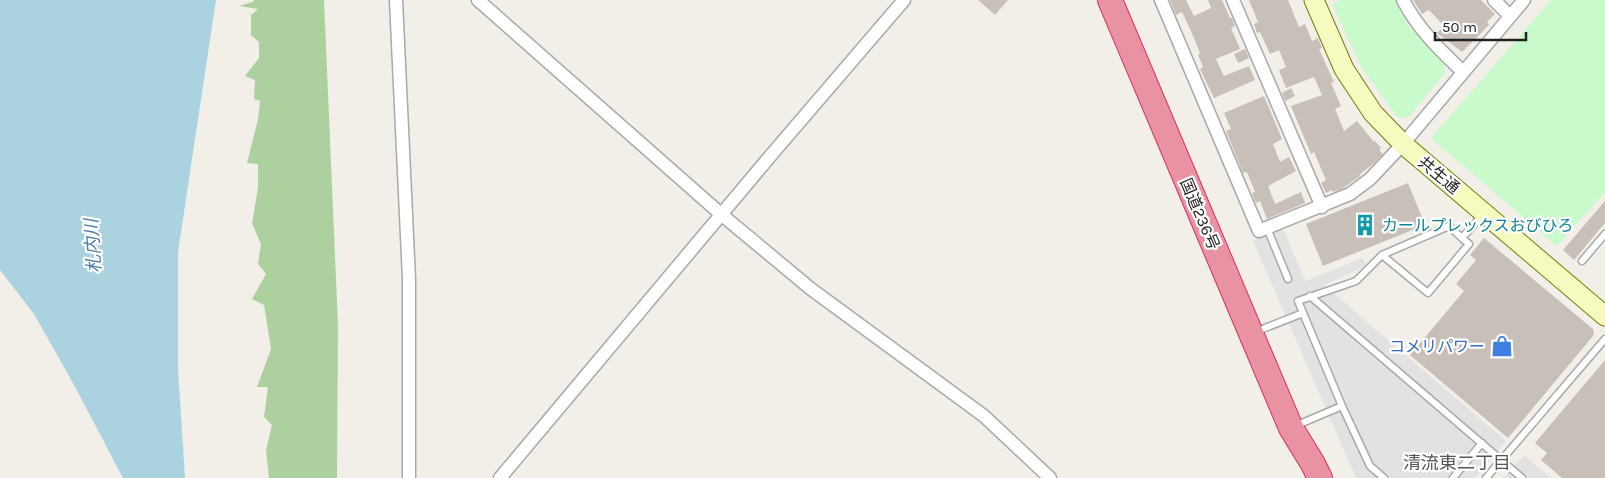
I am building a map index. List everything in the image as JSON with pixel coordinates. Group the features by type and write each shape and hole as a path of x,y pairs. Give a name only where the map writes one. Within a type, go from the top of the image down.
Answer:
{"highway":[{"name":"国道236号","path":"1110,0 1291,428 1320,478"},
{"name":"国道236号","path":"1291,428 1304,478"}],"street":[{"path":"396,0 409,279 409,478"},
{"path":"478,0 722,215 811,289 984,416 1050,478"},
{"path":"500,478 904,0"},
{"path":"1161,0 1259,231 1350,194 1370,179 1403,144 1524,0"},
{"path":"1233,0 1322,207"},
{"name":"共生通","path":"1314,0 1344,70 1373,113 1403,144 1605,316"},
{"path":"1403,0 1412,17 1433,43 1463,72"},
{"path":"1494,0 1510,16"}],"lane":[{"path":"1462,238 1484,213"},
{"path":"1382,255 1428,293 1469,244 1449,226 1382,255 1356,281 1298,301 1342,406 1370,466 1384,478"},
{"path":"1268,228 1288,279"},
{"path":"1582,261 1605,234"},
{"path":"1310,296 1522,478"},
{"path":"1251,333 1303,313"},
{"path":"1486,478 1605,339"},
{"path":"1291,428 1342,406"},
{"path":"1453,478 1482,443"}],"green space":[{"path":"255,0 324,0 338,325 337,478 269,478 266,450 272,425 264,417 268,387 257,387 271,349 264,305 252,299 266,274 258,264 261,244 252,223 258,188 258,164 247,163 258,119 260,101 254,99 255,80 245,76 259,58 259,42 251,35 251,15 258,9 239,6"},
{"path":"1341,0 1395,0 1408,25 1444,64 1445,73 1409,117 1398,118 1362,68 1332,4"},
{"path":"1551,0 1605,0 1605,192 1557,246 1431,138"}],"shaded area":[{"path":"1283,228 1305,281 1363,258 1366,266 1324,285 1506,441 1475,478 1356,478 1253,241"},
{"path":"1524,455 1551,478 1503,478"}],"water":[{"name":"札内川","path":"0,0 216,0 178,252 178,368 185,478 123,478 34,314 0,270"}],"building":[{"path":"978,0 1008,0 995,15"},
{"path":"1170,0 1186,0 1194,16 1211,8 1208,0 1222,0 1235,26 1231,28 1240,49 1216,59 1224,76 1249,66 1255,80 1214,98 1200,69 1203,67 1198,55 1200,53 1191,31 1182,12 1176,15"},
{"path":"1249,0 1288,0 1299,27 1305,24 1312,41 1318,38 1322,48 1319,49 1334,82 1331,83 1341,106 1335,109 1344,131 1357,121 1381,148 1379,150 1383,154 1360,176 1342,189 1326,193 1321,183 1326,180 1314,152 1311,154 1291,106 1322,95 1314,77 1286,88 1279,70 1286,67 1279,50 1270,54 1260,32 1257,33 1254,24 1258,22"},
{"path":"1413,0 1481,0 1495,14 1487,22 1489,25 1462,52 1437,33 1444,26 1429,10 1422,14"},
{"path":"1245,49 1249,58 1238,63 1234,54"},
{"path":"1291,88 1295,96 1285,101 1282,93"},
{"path":"1264,96 1282,139 1273,144 1280,162 1289,157 1296,171 1268,186 1275,204 1301,192 1305,203 1267,219 1260,201 1256,203 1252,193 1255,192 1247,172 1243,173 1226,131 1231,129 1224,113"},
{"name":"カールプレックスおびひろ","path":"1408,183 1425,225 1323,266 1306,224"},
{"path":"1605,201 1605,223 1574,260 1563,250"},
{"name":"コメリパワー","path":"1484,238 1593,329 1594,333 1508,438 1410,355 1464,291 1456,284 1476,260 1470,255"},
{"path":"1605,360 1605,478 1562,478 1541,460 1547,453 1535,443"}],"place":[{"name":"カールプレックスおびひろ","path":"1365,225"},
{"name":"コメリパワー","path":"1502,346"}],"district":[{"name":"清流東二丁目","path":"1457,463"}]}
